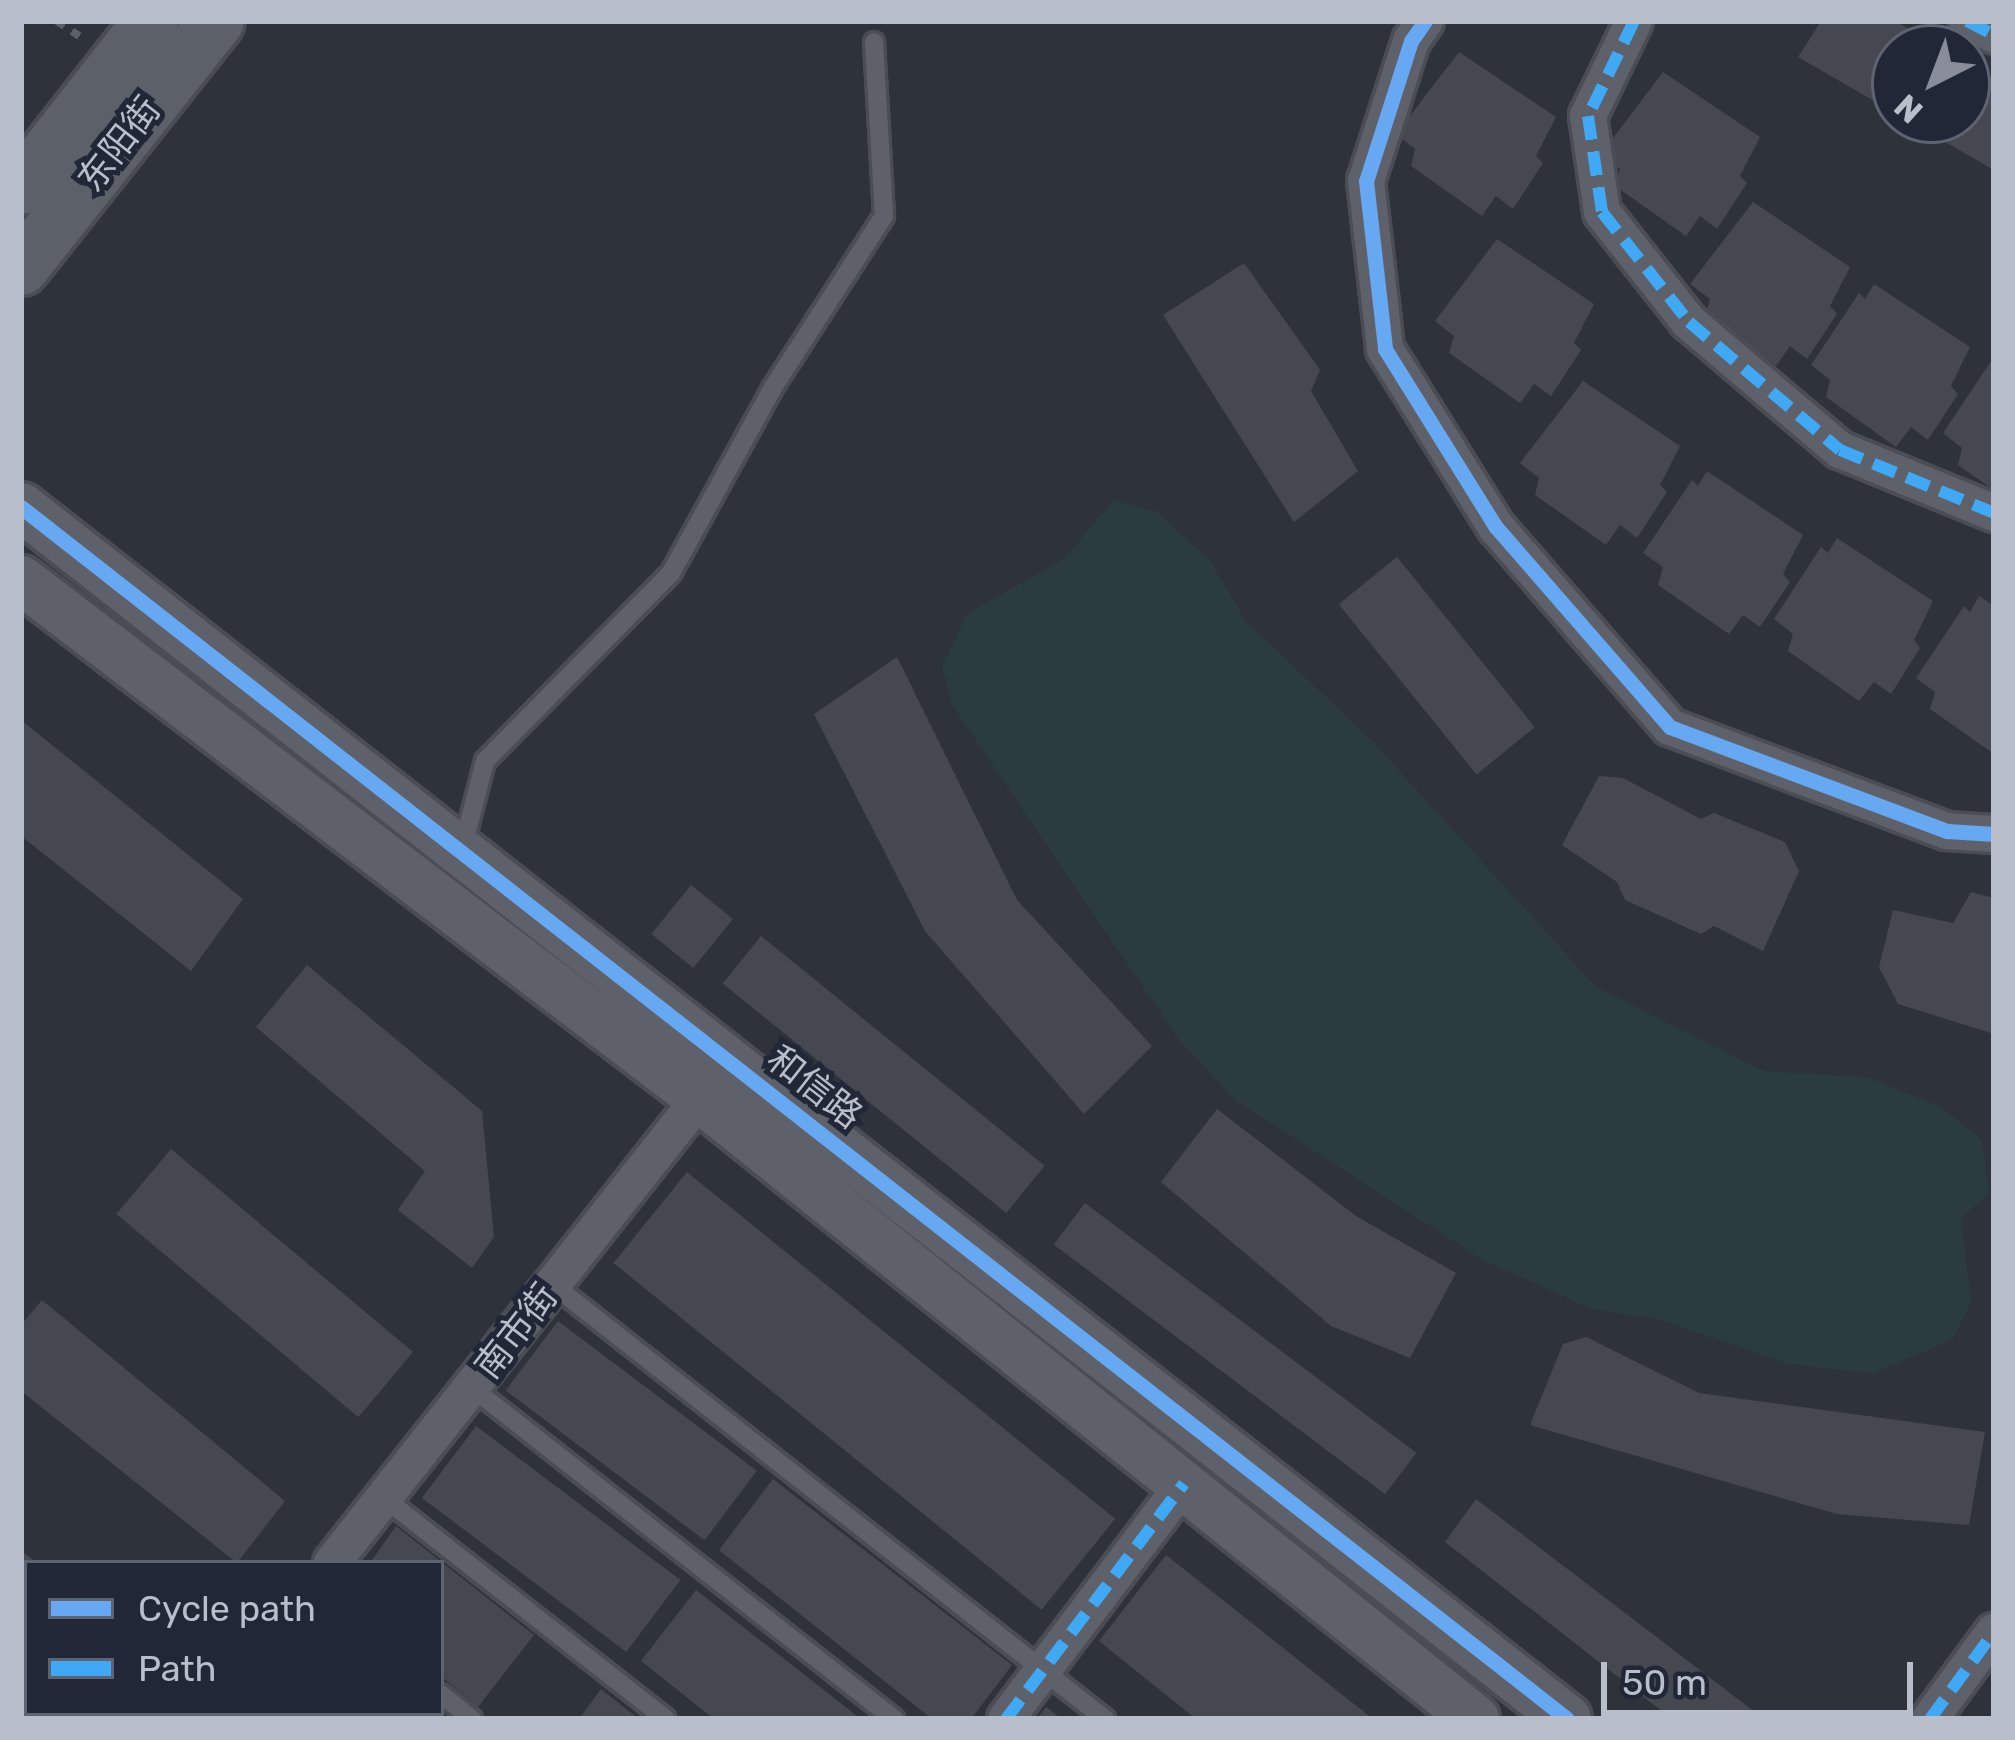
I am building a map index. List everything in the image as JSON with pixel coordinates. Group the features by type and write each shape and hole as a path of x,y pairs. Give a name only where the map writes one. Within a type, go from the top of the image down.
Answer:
{"main road":[{"name":"东阳街","path":"21,187 152,21"},
{"name":"东阳街","path":"21,268 217,21"}],"street":[{"path":"1425,21 1411,41 1366,181 1385,349 1496,527 1670,727 1947,831 1994,834"},
{"path":"1634,21 1588,116 1602,212 1689,322 1840,450 1994,513"},
{"path":"1967,21 1994,35"},
{"name":"和信路","path":"21,508 1567,1719"},
{"path":"21,580 700,1098 1475,1719"},
{"name":"南市街","path":"334,1560 700,1098"},
{"path":"1006,1719 1184,1484"},
{"path":"1930,1719 1994,1632"}],"lane":[{"path":"462,850 485,761 671,573 772,389 884,216 874,42"},
{"path":"552,1284 1105,1719"},
{"path":"471,1387 894,1719"},
{"path":"384,1498 665,1719"},
{"path":"444,1696 472,1719"}],"shaded area":[{"path":"1114,500 1157,512 1211,562 1245,620 1374,743 1596,987 1763,1071 1867,1077 1942,1108 1982,1140 1989,1193 1961,1218 1971,1302 1953,1339 1873,1373 1789,1364 1658,1319 1592,1309 1481,1259 1237,1101 1179,1040 952,705 942,666 968,613 1064,559"}],"building":[{"path":"1821,21 1901,24 1871,24 1871,99 1798,57"},
{"path":"1459,52 1556,117 1536,156 1543,163 1513,209 1496,196 1482,216 1411,166 1415,149 1396,134"},
{"path":"1663,72 1760,137 1740,176 1747,183 1717,229 1700,216 1686,236 1615,186 1620,169 1601,154"},
{"path":"1991,80 1994,82 1994,170 1949,144 1991,144"},
{"path":"1753,202 1850,267 1830,306 1837,314 1807,359 1790,346 1776,366 1705,316 1710,299 1690,284"},
{"path":"1497,239 1594,304 1574,343 1581,350 1551,396 1534,384 1520,403 1449,353 1454,336 1435,321"},
{"path":"1244,263 1320,370 1311,391 1358,471 1294,522 1163,315"},
{"path":"1874,284 1970,347 1951,386 1958,394 1928,440 1911,427 1896,447 1826,397 1830,380 1811,365 1859,293 1865,299"},
{"path":"1991,361 1994,490 1958,465 1962,448 1943,433"},
{"path":"1583,381 1680,446 1660,485 1667,492 1637,538 1620,525 1606,545 1535,495 1539,478 1520,463"},
{"path":"1707,471 1803,535 1783,574 1790,582 1760,627 1743,615 1729,634 1658,585 1663,567 1643,553 1692,480 1698,486"},
{"path":"1837,538 1933,601 1914,640 1920,648 1891,694 1874,682 1859,701 1788,651 1793,634 1774,619 1821,547 1828,553"},
{"path":"1397,557 1535,727 1477,774 1339,604"},
{"path":"1979,596 1994,606 1994,754 1930,709 1935,692 1916,678 1964,606 1970,612"},
{"path":"897,657 1017,900 1152,1046 1084,1114 925,931 814,714"},
{"path":"21,720 243,899 191,971 21,836"},
{"path":"1599,776 1623,778 1701,819 1714,813 1785,842 1799,871 1763,951 1714,926 1701,934 1625,900 1617,882 1562,845"},
{"path":"691,885 733,919 693,968 651,934"},
{"path":"1971,892 1994,898 1994,1034 1898,1004 1879,967 1893,910 1953,923"},
{"path":"761,936 1045,1166 1006,1213 723,983"},
{"path":"307,965 482,1111 494,1237 472,1268 398,1210 425,1171 256,1027"},
{"path":"1217,1109 1356,1216 1456,1273 1410,1358 1331,1326 1161,1182"},
{"path":"171,1149 413,1352 358,1417 116,1214"},
{"path":"687,1172 1115,1519 1042,1610 613,1263"},
{"path":"1085,1203 1416,1453 1385,1494 1054,1245"},
{"path":"42,1300 285,1501 239,1560 233,1560 21,1391 21,1325"},
{"path":"558,1321 757,1471 705,1540 506,1390"},
{"path":"1586,1337 1699,1393 1985,1432 1969,1525 1837,1514 1530,1425 1563,1344"},
{"path":"476,1426 680,1580 626,1652 422,1498"},
{"path":"773,1479 1012,1665 971,1719 932,1719 719,1550"},
{"path":"1476,1499 1764,1719 1672,1719 1445,1542"},
{"path":"396,1526 439,1560 372,1560"},
{"path":"21,1550 33,1560 24,1560 24,1605"},
{"path":"1166,1555 1373,1719 1196,1719 1099,1641"},
{"path":"444,1564 534,1635 478,1707 444,1679"},
{"path":"696,1590 861,1719 714,1719 641,1661"},
{"path":"601,1689 639,1719 579,1719"},
{"path":"1046,1707 1062,1719 1037,1719"},
{"path":"272,1716 417,1716 417,1719"}],"marked path":[{"path":"1634,21 1588,116 1602,212 1689,322 1840,450 1994,513"},
{"path":"1967,21 1994,35"},
{"path":"1006,1719 1184,1484"},
{"path":"1930,1719 1994,1632"}],"cycle path":[{"path":"1425,21 1411,41 1366,181 1385,349 1496,527 1670,727 1947,831 1994,834"},
{"path":"21,507 1567,1719"}]}
